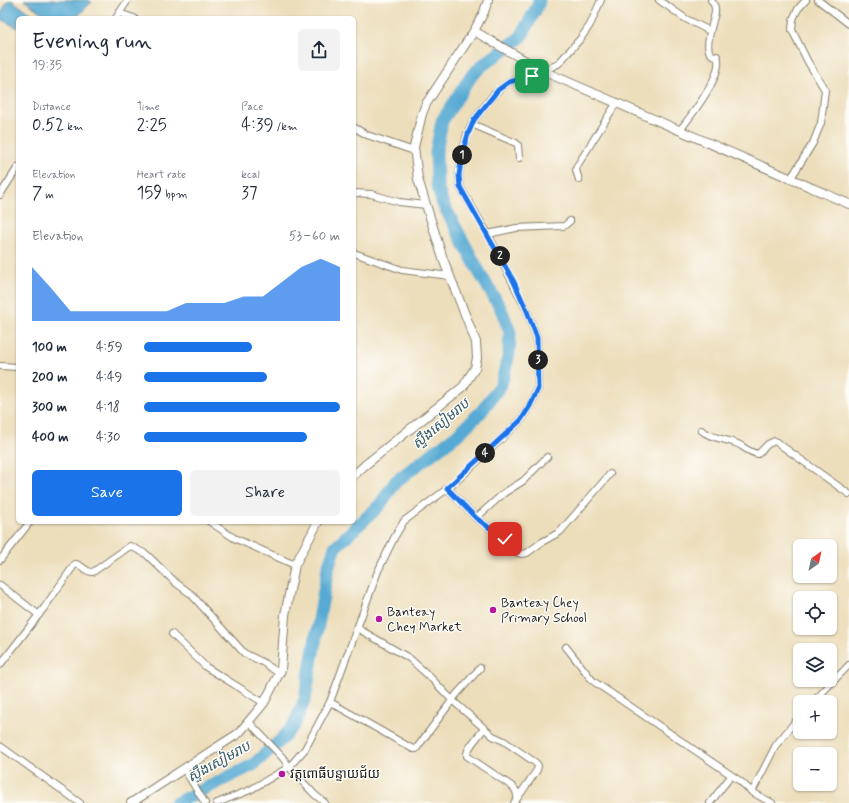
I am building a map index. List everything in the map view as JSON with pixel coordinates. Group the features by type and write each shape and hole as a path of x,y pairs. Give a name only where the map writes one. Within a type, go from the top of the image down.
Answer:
{"street":[{"path":"118,16 128,0"},
{"path":"356,473 463,387 475,368 477,358 476,342 443,259 418,179 414,147 416,133 426,104 474,31 484,12 488,0"},
{"path":"217,803 250,790 289,767 305,749 330,702 378,570 404,520 447,488 521,420 530,406 538,389 537,338 527,311 488,234 460,187 460,164 472,124 494,94 509,82 532,76 539,69 558,64 573,48 590,25 600,0"},
{"path":"659,0 686,19 710,32"},
{"path":"680,130 708,89 717,71 719,61 717,56 710,54 708,50 710,32 716,12 712,0"},
{"path":"791,178 813,143 821,123 825,90 808,62 792,30 793,19 798,9 806,0"},
{"path":"818,0 849,24"},
{"path":"474,31 539,69 849,204"},
{"path":"579,180 576,170 577,166 617,102"},
{"path":"472,124 516,143 518,145 519,158"},
{"path":"356,129 376,139 414,151"},
{"path":"0,195 16,170"},
{"path":"356,193 371,194 399,202 426,205"},
{"path":"488,234 516,228 564,226 570,222"},
{"path":"356,254 402,270 450,276"},
{"path":"0,366 16,367"},
{"path":"701,430 712,436 727,439 754,454 758,454 768,444 775,441 849,494"},
{"path":"476,518 504,493 523,481 547,457"},
{"path":"447,488 476,518 505,539 518,553 522,554 527,553 542,542 560,532 610,474"},
{"path":"0,560 28,524"},
{"path":"213,524 234,538 295,565"},
{"path":"130,803 239,733 264,703 280,674 285,615 295,565 317,524"},
{"path":"0,665 75,564 88,572 93,572 126,547 130,546 146,554 191,594 244,653 264,663 280,674"},
{"path":"0,585 38,615"},
{"path":"357,628 409,658 452,700 493,736 536,763 538,766 517,796 514,803"},
{"path":"172,634 206,667 264,703"},
{"path":"566,647 593,681 772,803"},
{"path":"819,695 849,665"},
{"path":"330,702 413,749 416,749 452,700 480,668"},
{"path":"249,722 314,794 325,803"},
{"path":"753,790 776,744 793,724"},
{"path":"484,728 466,754 513,787 517,796"},
{"path":"0,746 80,803"},
{"path":"184,769 205,802"},
{"path":"710,803 731,776"}],"water":[{"path":"11,0 35,16 16,16 16,27 0,19 7,2"},
{"path":"24,0 87,0 92,2 78,16 46,16"}],"waterway":[{"name":"ស្ទឹងសៀមរាប","path":"176,803 253,765 282,739 294,725 305,699 328,568 335,547 379,506 396,481 457,435 481,412 501,385 509,354 510,332 501,309 442,202 437,184 436,152 442,121 472,75 521,37 538,5 539,0"}],"place":[{"name":"Banteay Chey Primary School","path":"493,610"},
{"name":"Banteay Chey Market","path":"379,619"},
{"name":"វត្តពោធិ៍បន្ទាយជ័យ","path":"282,774"}],"route":[{"path":"505,539 476,518 447,488 451,486 521,420 530,406 538,389 537,338 514,282 460,187 459,175 460,164 468,134 474,120 498,90 509,82 532,76"}]}
